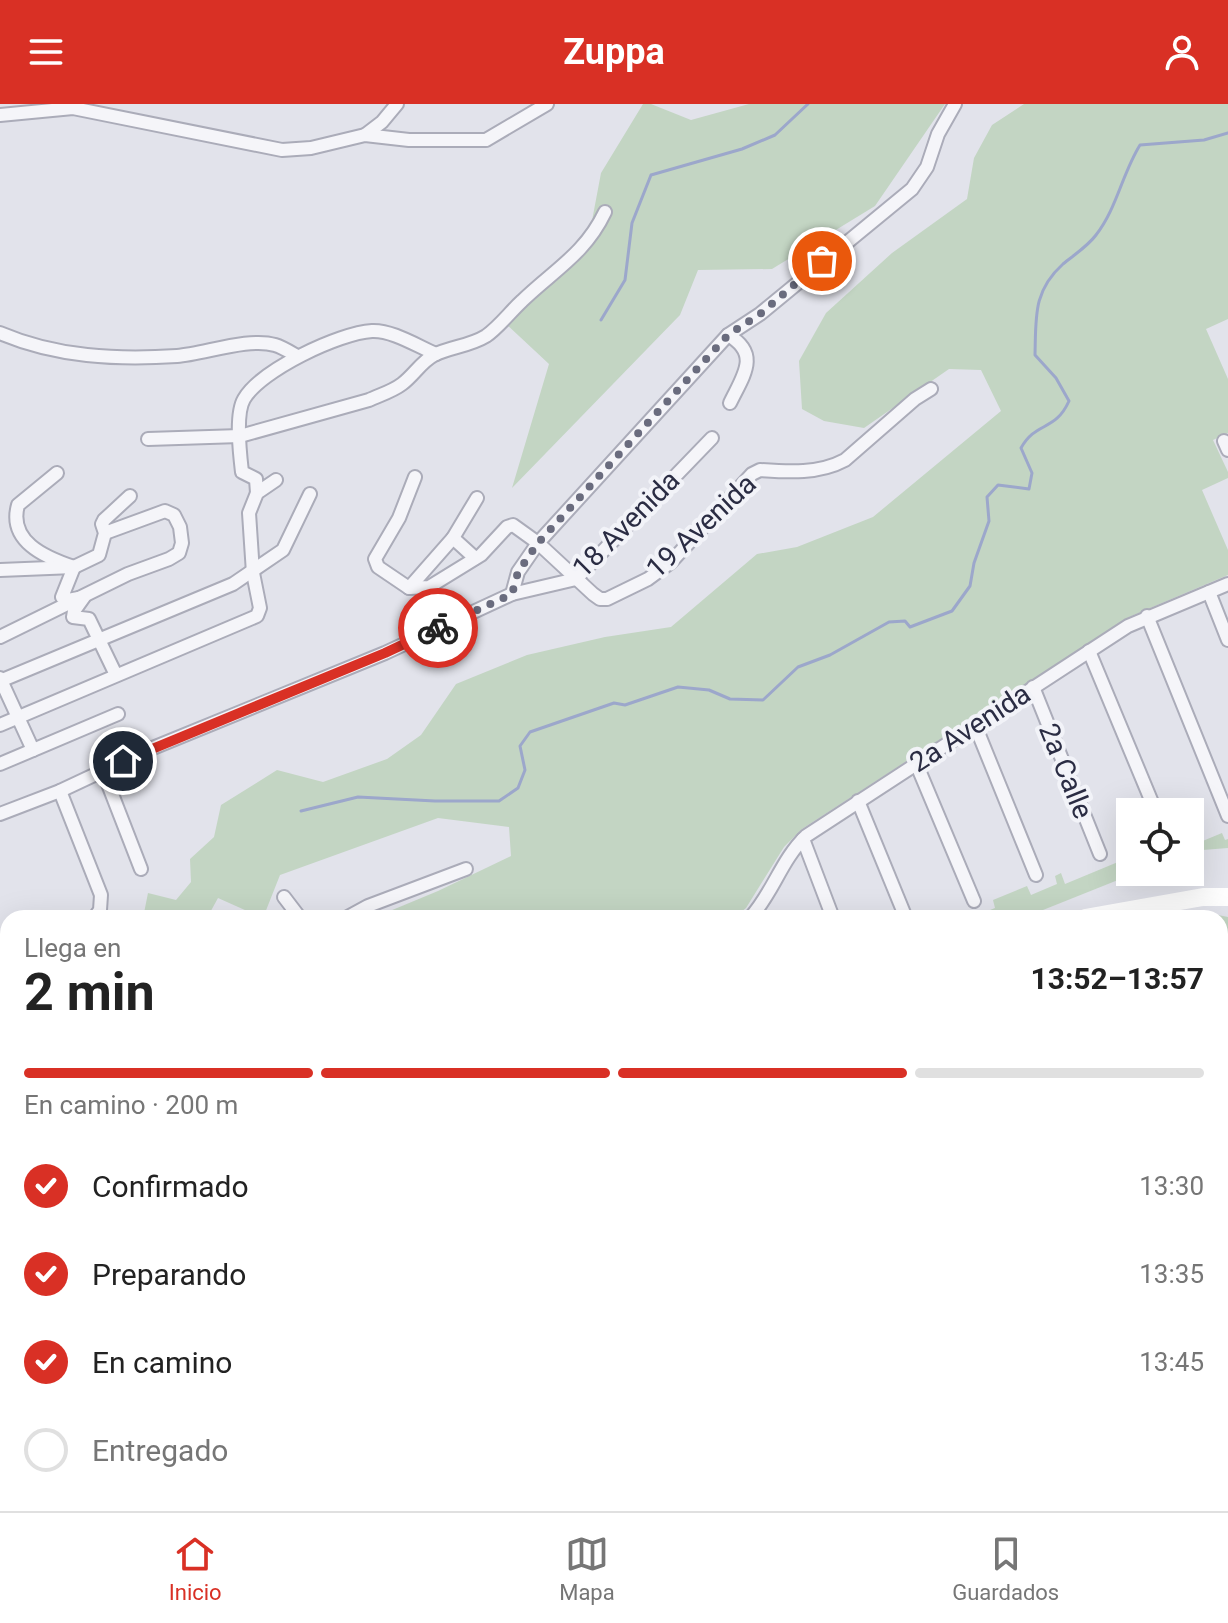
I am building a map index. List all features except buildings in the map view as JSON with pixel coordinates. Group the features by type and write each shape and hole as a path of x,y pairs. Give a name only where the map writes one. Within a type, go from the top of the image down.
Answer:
{"street":[{"path":"365,135 382,122 397,104"},
{"path":"0,115 73,108 282,150 311,148 365,135 409,140 486,140 547,104"},
{"path":"512,594 518,572 538,543 728,335 760,314 912,189 927,167 938,134 955,104"},
{"path":"148,439 240,436 369,400 403,384 436,354 487,336 524,298 573,259 597,229 605,212"},
{"path":"0,725 257,616 260,608 253,573 249,513 257,493 256,479 242,472 240,436 242,401 255,385 297,356 373,331 386,333 436,354"},
{"path":"0,333 64,353 140,358 182,356 258,343 274,344 297,356"},
{"path":"728,335 740,342 748,360 730,403"},
{"name":"19 Avenida","path":"576,579 600,599 607,599 648,579 671,562 752,474 760,470 819,470 834,466 931,389"},
{"name":"18 Avenida","path":"0,814 385,653 512,594 576,579 712,438"},
{"path":"57,473 18,505 15,523 22,539 30,546 74,567"},
{"path":"415,477 399,518 375,559 378,567 409,588 429,587 487,550 507,527 513,525 538,543 576,579"},
{"path":"257,493 276,480"},
{"path":"33,750 1,680 253,573 283,550 310,494"},
{"path":"0,570 74,567 99,555 105,533 102,524 130,496"},
{"path":"409,588 453,538 477,498"},
{"path":"0,637 128,574 169,559 179,553 182,543 180,527 174,515 165,511 105,533"},
{"path":"453,538 475,558"},
{"path":"74,567 62,597 68,600 84,597"},
{"name":"2a Avenida","path":"759,910 786,858 803,839 1033,687 1147,616 1228,584"},
{"path":"1209,592 1228,640"},
{"path":"84,597 73,617 89,619 116,675"},
{"path":"1147,616 1228,816"},
{"path":"1089,651 1150,798"},
{"name":"2a Calle","path":"1033,687 1100,854"},
{"path":"0,764 118,714"},
{"path":"975,725 1036,875"},
{"path":"916,763 974,901"},
{"path":"103,771 141,869"},
{"path":"60,791 101,895 100,910"},
{"path":"858,801 903,910"},
{"path":"803,839 830,910"},
{"path":"361,910 466,869"},
{"path":"284,897 294,910"},
{"path":"1130,910 1203,897 1228,897"}],"green space":[{"path":"643,104 651,104 691,120 749,104 945,104 875,206 772,269 698,270 680,315 512,488 549,364 506,324 588,242 601,173"},
{"path":"1024,104 1228,104 1228,319 1206,329 1228,379 1228,433 1213,440 1228,478 1202,490 1228,550 1228,575 1129,617 802,829 784,847 744,910 392,910 511,856 509,827 438,818 280,875 266,910 245,910 218,898 211,910 145,910 148,893 176,900 191,882 190,859 214,837 221,805 277,770 323,782 387,759 421,735 456,684 527,655 605,637 671,627 757,554 797,547 873,517 1001,411 981,370 949,369 864,428 824,421 802,409 799,361 826,313 892,253 967,199 974,158 992,125"},
{"path":"1222,833 1225,840 1228,839 1228,848 1204,850 1204,840"},
{"path":"1116,863 1116,881 1043,910 990,910 995,908 993,900 1027,886 1031,895 1057,884 1055,876 1061,873 1065,884"}],"waterway":[{"path":"601,320 625,280 632,223 651,175 742,149 775,135 808,104"},
{"path":"301,811 358,797 499,801 518,788 525,770 520,746 530,732 614,703 625,705 678,687 709,690 730,699 763,700 798,667 830,655 889,622 905,621 910,627 952,611 970,586 974,563 989,521 987,497 998,485 1029,489 1032,473 1021,448 1033,434 1058,418 1069,401 1056,378 1035,355 1038,305 1046,284 1063,264 1093,239 1103,225 1140,145 1204,140 1228,133"}],"way so far":[{"path":"438,628 512,594 518,572 538,543 728,335 760,314 822,261"}],"route":[{"path":"123,761 385,653 438,628"}]}
